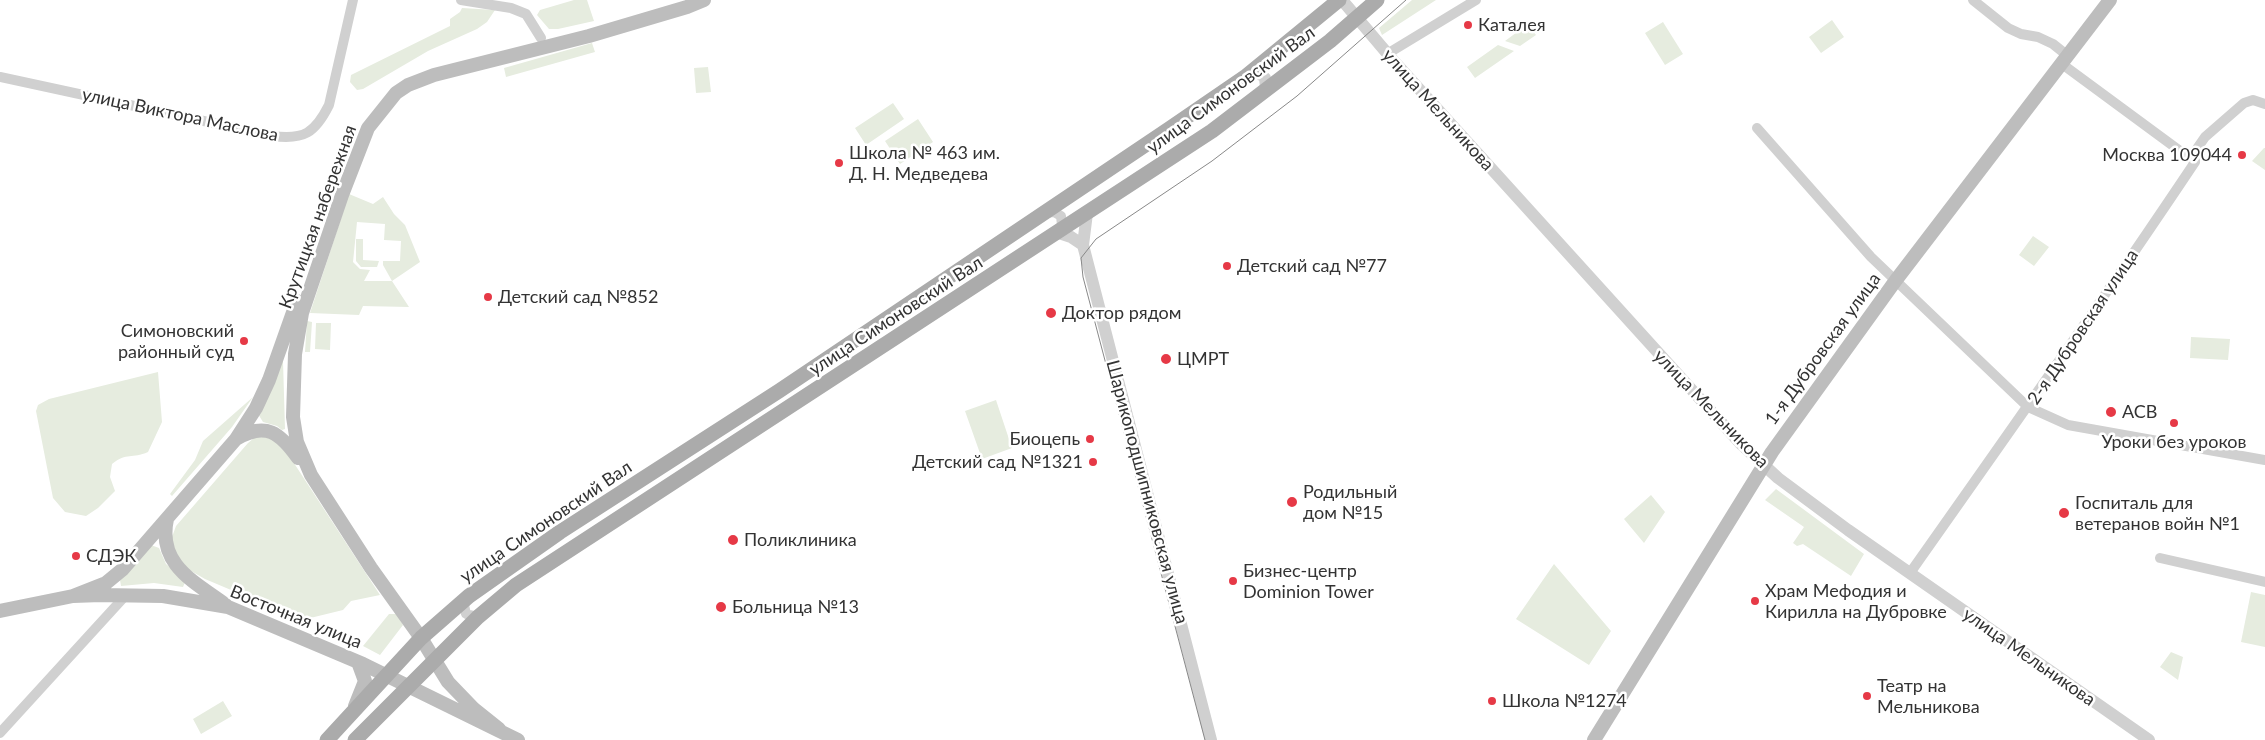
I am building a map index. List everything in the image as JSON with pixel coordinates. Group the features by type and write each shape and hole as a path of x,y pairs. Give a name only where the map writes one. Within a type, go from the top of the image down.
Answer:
{"main road":[{"name":"Крутицкая набережная","path":"311,475 294,429 295,354 302,313 342,196 368,128 386,103 408,85 434,75 588,28 690,0"},
{"name":"Крутицкая набережная","path":"236,439 260,401 350,149 361,123 379,99 404,78 430,68 660,15 704,0"},
{"name":"улица Симоновский Вал","path":"327,740 421,638 469,596 560,532 928,291 1247,75 1341,0"},
{"name":"улица Симоновский Вал","path":"355,740 482,613 516,585 1212,131 1358,18 1377,0"},
{"name":"1-я Дубровская улица","path":"1594,740 1763,465 1896,280 2110,0"},
{"path":"236,439 254,431 264,430 277,434 286,441 311,475 371,568 421,638 457,693 499,729 518,740"},
{"name":"Восточная улица","path":"73,596 106,583 123,569 236,439"},
{"path":"167,519 164,542 174,562 182,572 228,607"},
{"name":"Восточная улица","path":"0,611 73,596 126,594 163,596 228,607 288,630 499,729"},
{"path":"351,714 363,691 365,681 358,662"}],"street":[{"name":"улица Виктора Маслова","path":"0,76 290,139 302,136 321,120 329,105 354,0"},
{"path":"461,0 511,8 526,14 542,42"},
{"name":"улица Мельникова","path":"1341,0 1387,54 1740,443 1763,465 1848,530 2149,740"},
{"path":"1387,54 1476,0"},
{"path":"1973,0 2008,28 2045,41 2065,60 2195,162"},
{"path":"1247,75 1259,73 1266,78 1266,88 1262,94"},
{"name":"2-я Дубровская улица","path":"1910,573 2028,407 2195,162 2196,150 2205,137 2238,108 2253,100 2265,104"},
{"path":"1757,128 1872,257 2028,407 2068,426 2265,460"},
{"path":"1044,213 1054,212 1060,216 1062,225 1056,232 1071,237 1083,245 1087,213"},
{"name":"Шарикоподшипниковская улица","path":"1083,245 1212,740"},
{"path":"928,291 923,300 925,308 931,312 940,310"},
{"path":"2160,558 2265,582"},
{"path":"0,732 126,594"},
{"path":"469,596 464,605 466,614 474,616 482,613"}],"shaded area":[{"path":"574,0 587,0 594,21 558,29 549,29 537,15 540,10"},
{"path":"1412,0 1436,0 1382,35 1379,28"},
{"path":"462,8 495,10 487,22 477,29 428,51 363,89 357,90 350,82 351,75 450,26 450,19 460,12"},
{"path":"1832,20 1844,37 1821,53 1809,37"},
{"path":"1663,22 1683,54 1665,65 1645,33"},
{"path":"1528,24 1536,35 1520,46 1505,41"},
{"path":"592,43 595,52 506,77 504,68"},
{"path":"1498,45 1514,51 1475,78 1467,67"},
{"path":"708,67 711,92 696,93 694,68"},
{"path":"893,103 904,119 866,145 855,128"},
{"path":"918,119 933,142 900,164 885,141"},
{"path":"2265,148 2265,170 2252,161"},
{"path":"349,194 373,204 383,197 394,214 405,225 420,262 392,281 409,307 363,306 359,315 310,313","holes":["357,222 385,224 384,240 401,241 400,261 383,261 383,265 392,281 364,281 370,270 360,269 353,262"]},
{"path":"2033,236 2049,247 2034,266 2019,255"},
{"path":"356,239 363,239 363,260 379,261 377,267 361,267 356,261"},
{"path":"307,321 312,322 310,352 305,352"},
{"path":"316,323 331,323 330,350 315,349"},
{"path":"2191,337 2230,339 2228,360 2190,358"},
{"path":"279,360 283,361 285,429 282,430 277,426 263,422 258,414"},
{"path":"158,372 162,422 148,452 122,458 112,464 110,477 115,491 98,508 86,516 65,512 53,498 36,411 38,405 49,399"},
{"path":"253,397 232,427 172,496 170,494 195,460 203,441"},
{"path":"996,400 1012,448 982,459 965,411"},
{"path":"270,436 290,457 380,595 351,601 343,610 302,620 205,579 184,567 172,548 172,537 176,526 248,443 254,438"},
{"path":"1776,489 1864,554 1851,576 1803,544 1797,546 1793,543 1804,527 1765,500"},
{"path":"1651,495 1665,512 1644,543 1624,519"},
{"path":"151,545 159,548 166,564 186,580 183,587 154,583 121,586 120,580"},
{"path":"1554,564 1611,631 1589,665 1516,619"},
{"path":"2251,592 2265,595 2265,647 2241,642"},
{"path":"389,614 397,614 403,625 380,655 363,646"},
{"path":"2171,652 2183,657 2178,680 2160,667"},
{"path":"223,701 232,716 201,734 193,719"}],"tram line":[{"path":"1205,740 1083,277 1081,258 1096,239 1212,161 1297,96 1406,0"}],"place":[{"name":"Каталея","path":"1468,25"},
{"name":"Москва 109044","path":"2242,155"},
{"name":"Школа № 463 им. Д. Н. Медведева","path":"839,163"},
{"name":"Детский сад №77","path":"1227,266"},
{"name":"Детский сад №852","path":"488,297"},
{"name":"Доктор рядом","path":"1051,313"},
{"name":"Симоновский районный суд","path":"244,341"},
{"name":"ЦМРТ","path":"1166,359"},
{"name":"АСВ","path":"2111,412"},
{"name":"Уроки без уроков","path":"2174,423"},
{"name":"Биоцепь","path":"1090,439"},
{"name":"Детский сад №1321","path":"1093,462"},
{"name":"Родильный дом №15","path":"1292,502"},
{"name":"Госпиталь для ветеранов войн №1","path":"2064,513"},
{"name":"Поликлиника","path":"733,540"},
{"name":"СДЭК","path":"76,556"},
{"name":"Бизнес-центр Dominion Tower","path":"1233,581"},
{"name":"Храм Мефодия и Кирилла на Дубровке","path":"1755,601"},
{"name":"Больница №13","path":"721,607"},
{"name":"Театр на Мельникова","path":"1867,696"},
{"name":"Школа №1274","path":"1492,701"}]}
